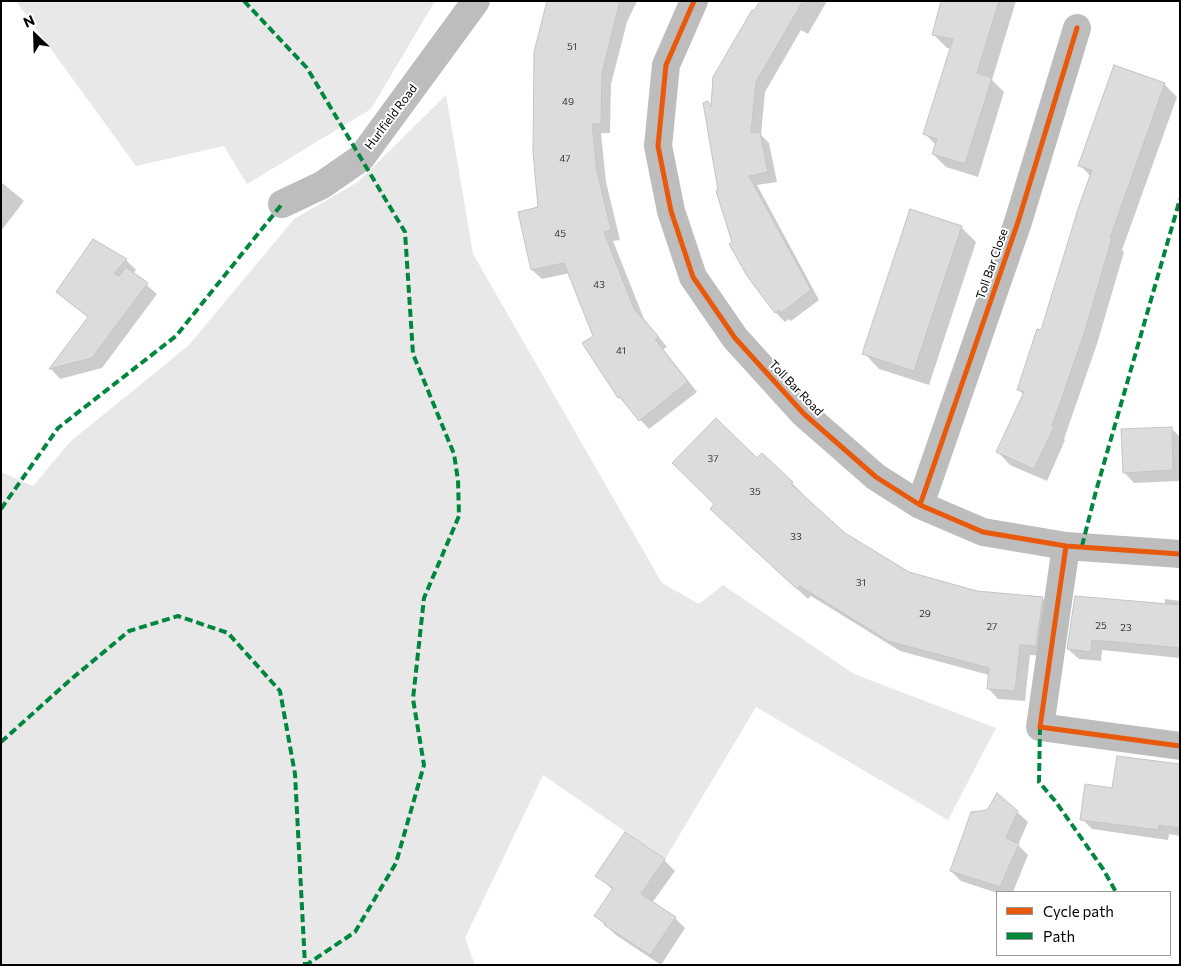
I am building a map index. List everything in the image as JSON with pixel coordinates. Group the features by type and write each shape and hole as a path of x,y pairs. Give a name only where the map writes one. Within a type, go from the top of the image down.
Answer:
{"street":[{"name":"Hurlfield Road","path":"282,204 322,185 361,158 476,1"},
{"name":"Toll Bar Road","path":"694,1 666,65 658,146 672,211 693,277 735,338 804,414 876,477 920,505 983,532 1066,546 1180,554"},
{"name":"Toll Bar Close","path":"920,505 1018,222 1077,28"},
{"path":"1066,546 1040,727 1180,746"}],"shaded area":[{"path":"16,1 435,1 371,109 247,184 224,146 136,166"},
{"path":"446,95 473,254 662,583 699,604 723,585 854,674 996,728 948,820 756,707 665,859 543,775 465,938 475,965 1,965 1,472 33,486 71,441 188,346 294,219 358,182"}],"building":[{"path":"547,1 620,1 602,74 601,124 592,124 597,171 611,230 604,232 634,309 659,337 655,339 688,382 639,421 620,397 618,398 582,343 593,336 564,263 531,270 518,212 538,207 533,152 534,52"},
{"path":"760,1 803,1 756,82 751,133 760,132 768,172 749,176 811,290 781,313 779,310 775,313 747,276 729,244 732,242 716,191 718,190 703,103 708,101 711,107 713,77 752,10 754,11"},
{"path":"941,1 999,1 977,73 992,78 965,164 932,154 937,139 923,134 953,39 932,35"},
{"path":"1114,65 1165,83 1110,238 1112,238 1085,331 1052,426 1054,427 1034,469 996,452 1024,392 1017,390 1037,329 1041,330 1092,170 1078,166"},
{"path":"910,209 962,226 914,371 862,354"},
{"path":"93,239 127,259 114,273 119,276 126,267 148,283 92,358 49,369 88,317 56,292"},
{"path":"716,418 757,458 762,453 793,482 791,484 845,533 909,572 977,591 1043,597 1036,646 1020,645 1015,691 987,689 989,668 888,641 800,586 797,589 710,509 714,504 672,463"},
{"path":"1172,427 1173,470 1123,473 1121,429"},
{"path":"1075,596 1180,605 1180,648 1092,640 1091,652 1067,649"},
{"path":"1117,756 1180,764 1180,828 1159,825 1158,830 1080,820 1085,784 1112,788"},
{"path":"997,793 1018,811 1006,838 1019,844 1000,887 950,871 971,812 987,810"},
{"path":"625,832 665,859 641,894 676,917 650,955 604,925 605,923 594,916 613,888 595,876"}],"marked path":[{"path":"244,1 307,68 405,232 413,354 454,454 458,480 459,516 424,598 413,699 424,765 396,863 355,932 306,965"},
{"path":"1082,546 1180,199"},
{"path":"1,509 58,428 176,336 282,204"},
{"path":"1,742 69,681 129,631 178,616 228,633 280,691 295,774 305,965"},
{"path":"1040,727 1039,782 1056,802 1103,869 1115,891"}],"cycle path":[{"path":"694,1 666,65 658,146 671,211 693,277 735,338 804,414 876,477 920,505 983,532 1066,546 1180,554"},
{"path":"920,505 1018,222 1077,28"},
{"path":"1066,546 1040,727 1180,746"}]}
